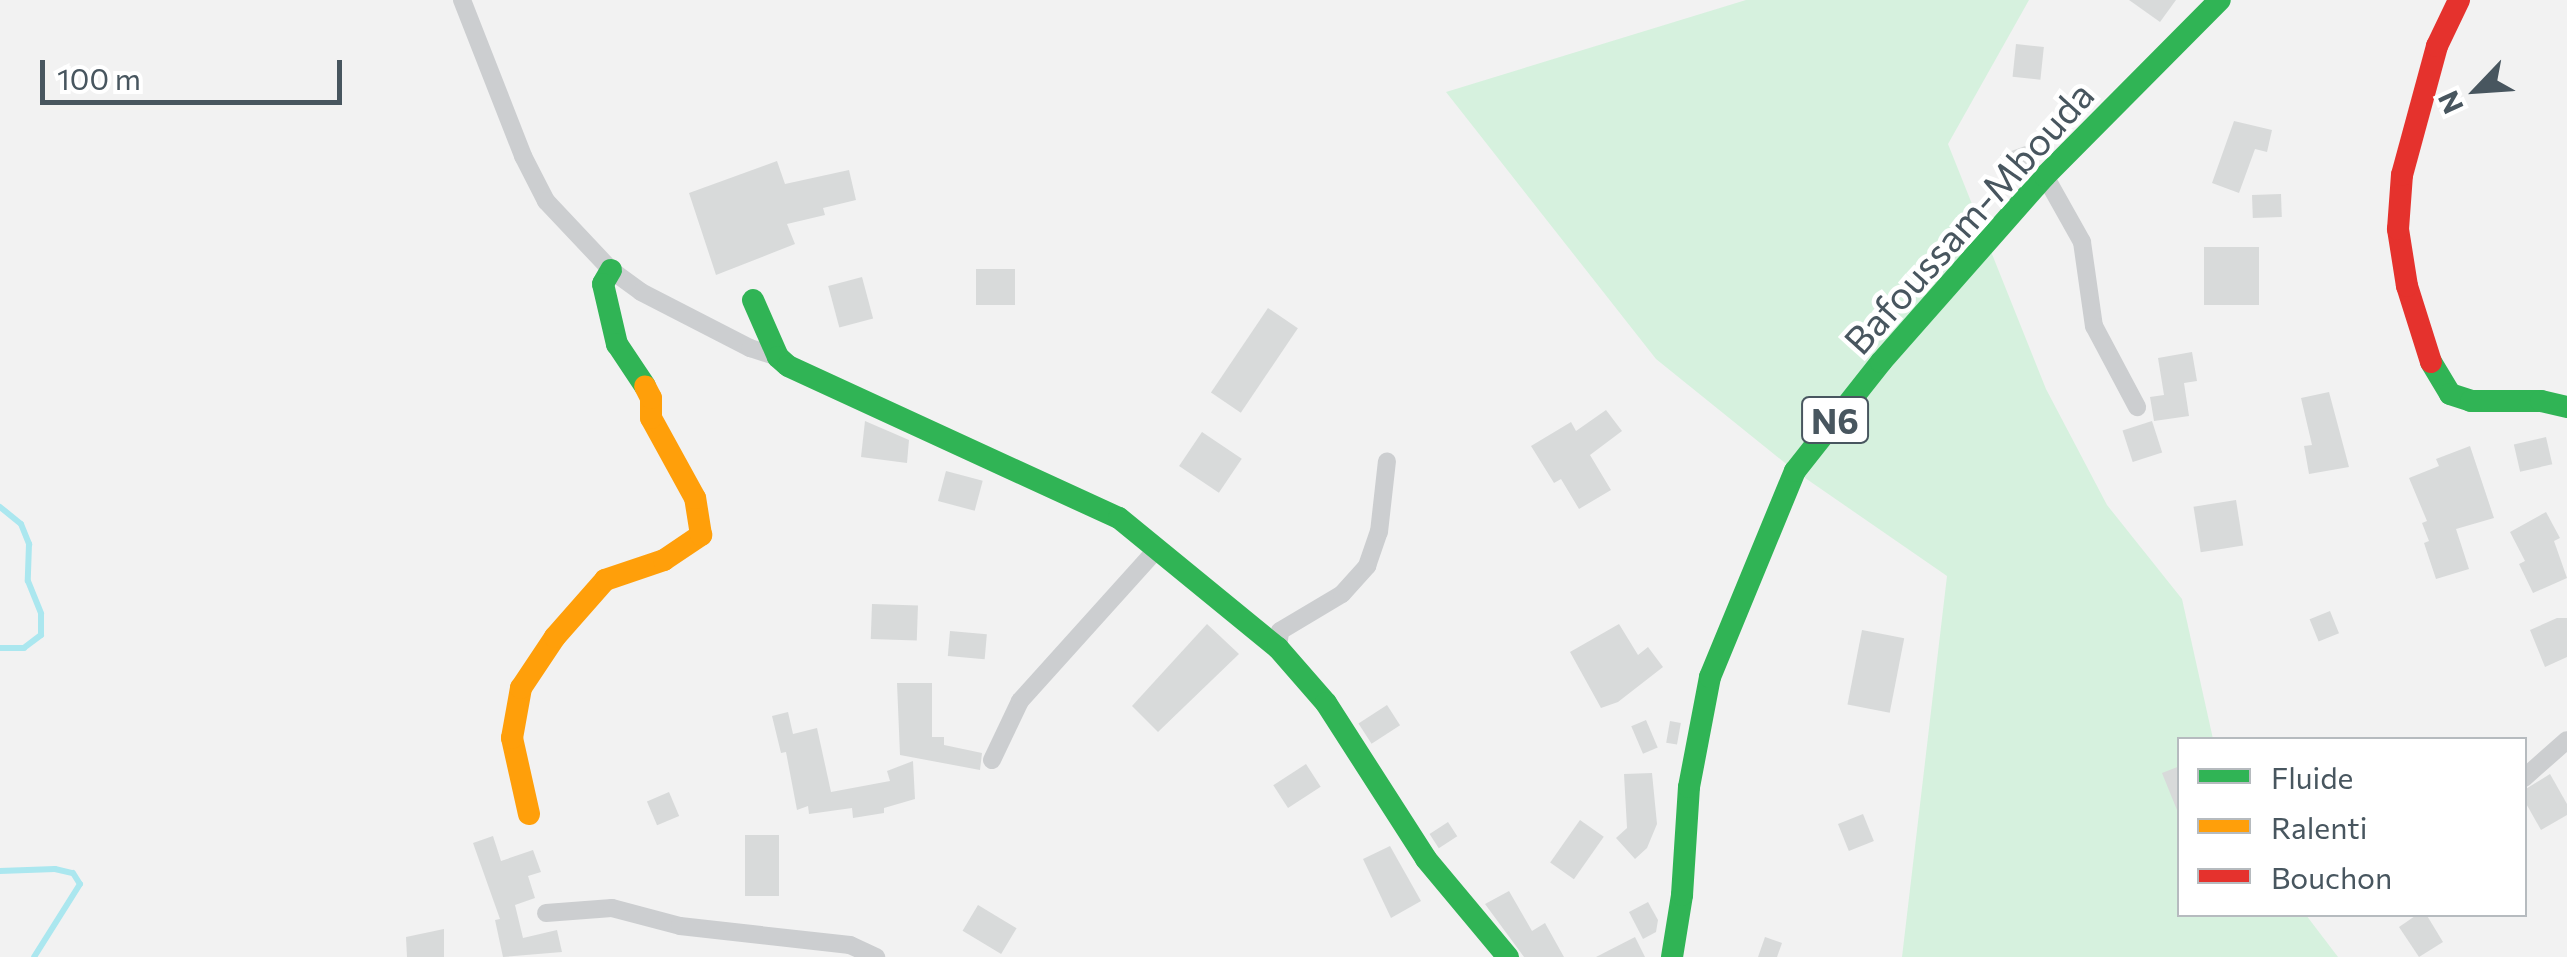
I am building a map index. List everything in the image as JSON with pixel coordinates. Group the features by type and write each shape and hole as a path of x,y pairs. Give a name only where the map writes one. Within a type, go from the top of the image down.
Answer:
{"main road":[{"name":"Bafoussam-Mbouda","path":"1672,957 1682,894 1689,787 1710,677 1795,471 1881,362 2045,176 2203,9 2220,0"},
{"path":"2460,0 2436,46 2402,175 2398,228 2406,286 2430,361 2450,394 2471,401 2541,401 2567,407"},
{"path":"529,814 512,738 521,688 555,638 605,580 664,560 701,535 695,498 650,418 651,398 637,370 616,344 603,284 611,270"},
{"path":"753,300 778,357 788,366 1119,518 1278,648 1326,703 1426,860 1508,957"}],"street":[{"path":"462,0 546,201 611,270 695,320 750,348 778,357"},
{"path":"2045,176 2082,242 2094,326 2137,407"},
{"path":"1278,648 1280,631 1342,594 1367,566 1378,532 1387,462"},
{"path":"992,760 1020,701 1158,549"},
{"path":"2527,775 2567,740"},
{"path":"546,912 612,908 680,926 850,945 876,957"}],"green space":[{"path":"1746,0 2029,0 1948,144 2046,389 2107,505 2182,599 2213,737 2177,737 2177,917 2308,917 2338,957 1902,957 1947,576 1795,471 1656,359 1446,92"}],"building":[{"path":"2129,0 2176,0 2160,22"},
{"path":"2016,44 2044,47 2040,80 2013,77"},
{"path":"2234,121 2272,130 2267,152 2255,149 2239,193 2212,183"},
{"path":"2028,145 2033,160 2026,168 2006,174 2000,155"},
{"path":"777,161 785,184 849,170 856,200 823,208 825,215 787,224 795,244 716,275 689,193"},
{"path":"2281,194 2282,217 2253,218 2252,195"},
{"path":"2204,247 2259,247 2259,305 2204,305"},
{"path":"976,269 1015,269 1015,305 976,305"},
{"path":"862,277 873,319 839,328 828,286"},
{"path":"1268,308 1298,328 1241,413 1211,393"},
{"path":"2192,352 2197,381 2184,383 2189,416 2154,421 2150,397 2164,395 2158,358"},
{"path":"2329,392 2349,467 2309,474 2304,446 2312,445 2301,398"},
{"path":"1606,410 1622,431 1590,455 1611,490 1579,509 1561,479 1554,483 1531,446 1571,422 1576,431"},
{"path":"865,421 909,440 907,463 861,457"},
{"path":"2152,421 2162,452 2133,462 2123,431"},
{"path":"1202,432 1242,459 1219,493 1179,466"},
{"path":"2546,437 2552,464 2520,472 2514,444"},
{"path":"2470,446 2494,518 2456,529 2469,569 2436,579 2424,543 2429,541 2422,523 2427,521 2409,478 2439,466 2436,459"},
{"path":"946,471 983,481 975,511 938,501"},
{"path":"2236,500 2243,545 2201,552 2194,507"},
{"path":"2546,512 2560,538 2554,541 2567,578 2533,593 2519,564 2525,561 2510,532"},
{"path":"872,604 918,606 917,641 871,639"},
{"path":"2330,611 2339,633 2319,641 2310,619"},
{"path":"2557,618 2567,618 2567,657 2545,667 2530,630"},
{"path":"1207,624 1239,654 1158,732 1132,706"},
{"path":"1619,624 1638,655 1648,647 1663,667 1618,702 1601,708 1570,652"},
{"path":"1862,630 1904,638 1890,713 1847,705"},
{"path":"950,631 987,634 985,659 948,656"},
{"path":"897,683 932,683 932,737 944,737 944,745 982,753 980,770 900,755"},
{"path":"1387,705 1400,725 1372,744 1358,724"},
{"path":"788,712 793,734 817,728 831,792 890,781 887,771 913,761 915,799 884,808 884,813 853,818 852,808 809,814 808,806 797,810 786,752 781,753 772,716"},
{"path":"1646,720 1658,748 1643,754 1631,726"},
{"path":"1670,721 1681,723 1677,745 1666,743"},
{"path":"1306,764 1321,787 1288,808 1273,785"},
{"path":"2177,767 2177,810 2162,773"},
{"path":"1652,773 1657,824 1647,848 1635,859 1616,838 1627,828 1624,774"},
{"path":"2550,774 2567,804 2567,815 2541,830 2527,805 2527,788"},
{"path":"669,792 679,816 657,825 647,801"},
{"path":"1863,814 1874,841 1849,851 1838,824"},
{"path":"1580,820 1604,837 1574,879 1550,863"},
{"path":"1448,822 1457,836 1439,848 1430,834"},
{"path":"745,835 779,835 779,896 745,896"},
{"path":"493,836 501,861 533,850 541,872 528,876 535,898 515,905 523,938 557,930 562,952 503,957 495,920 500,919 473,843"},
{"path":"1390,846 1421,901 1391,918 1363,859"},
{"path":"1509,891 1532,931 1545,923 1564,957 1524,957 1485,904"},
{"path":"1648,902 1658,920 1656,932 1643,939 1629,912"},
{"path":"978,905 1017,928 1001,954 963,931"},
{"path":"2414,917 2428,917 2443,942 2419,957 2399,927"},
{"path":"444,929 444,957 407,957 406,937"},
{"path":"1635,937 1645,957 1596,957"},
{"path":"1765,937 1782,943 1777,957 1758,957"}],"waterway":[{"path":"0,507 21,524 29,544 28,581 41,614 41,635 24,648 0,648"},
{"path":"0,871 55,869 73,873 80,884 34,957"}],"traffic: fast":[{"path":"1672,957 1682,895 1689,787 1710,677 1795,471 1881,362 2045,176 2220,0"},
{"path":"611,270 603,284 617,344 645,386"},
{"path":"753,300 778,357 788,366 1119,518 1278,648 1326,703 1426,859 1508,957"},
{"path":"2431,362 2450,394 2471,401 2541,401 2567,407"}],"traffic: slow":[{"path":"529,814 512,738 521,688 555,637 605,580 664,560 701,535 695,498 651,418 651,398 645,386"}],"traffic: jam":[{"path":"2431,362 2407,286 2398,229 2402,175 2437,46 2459,0"}]}
